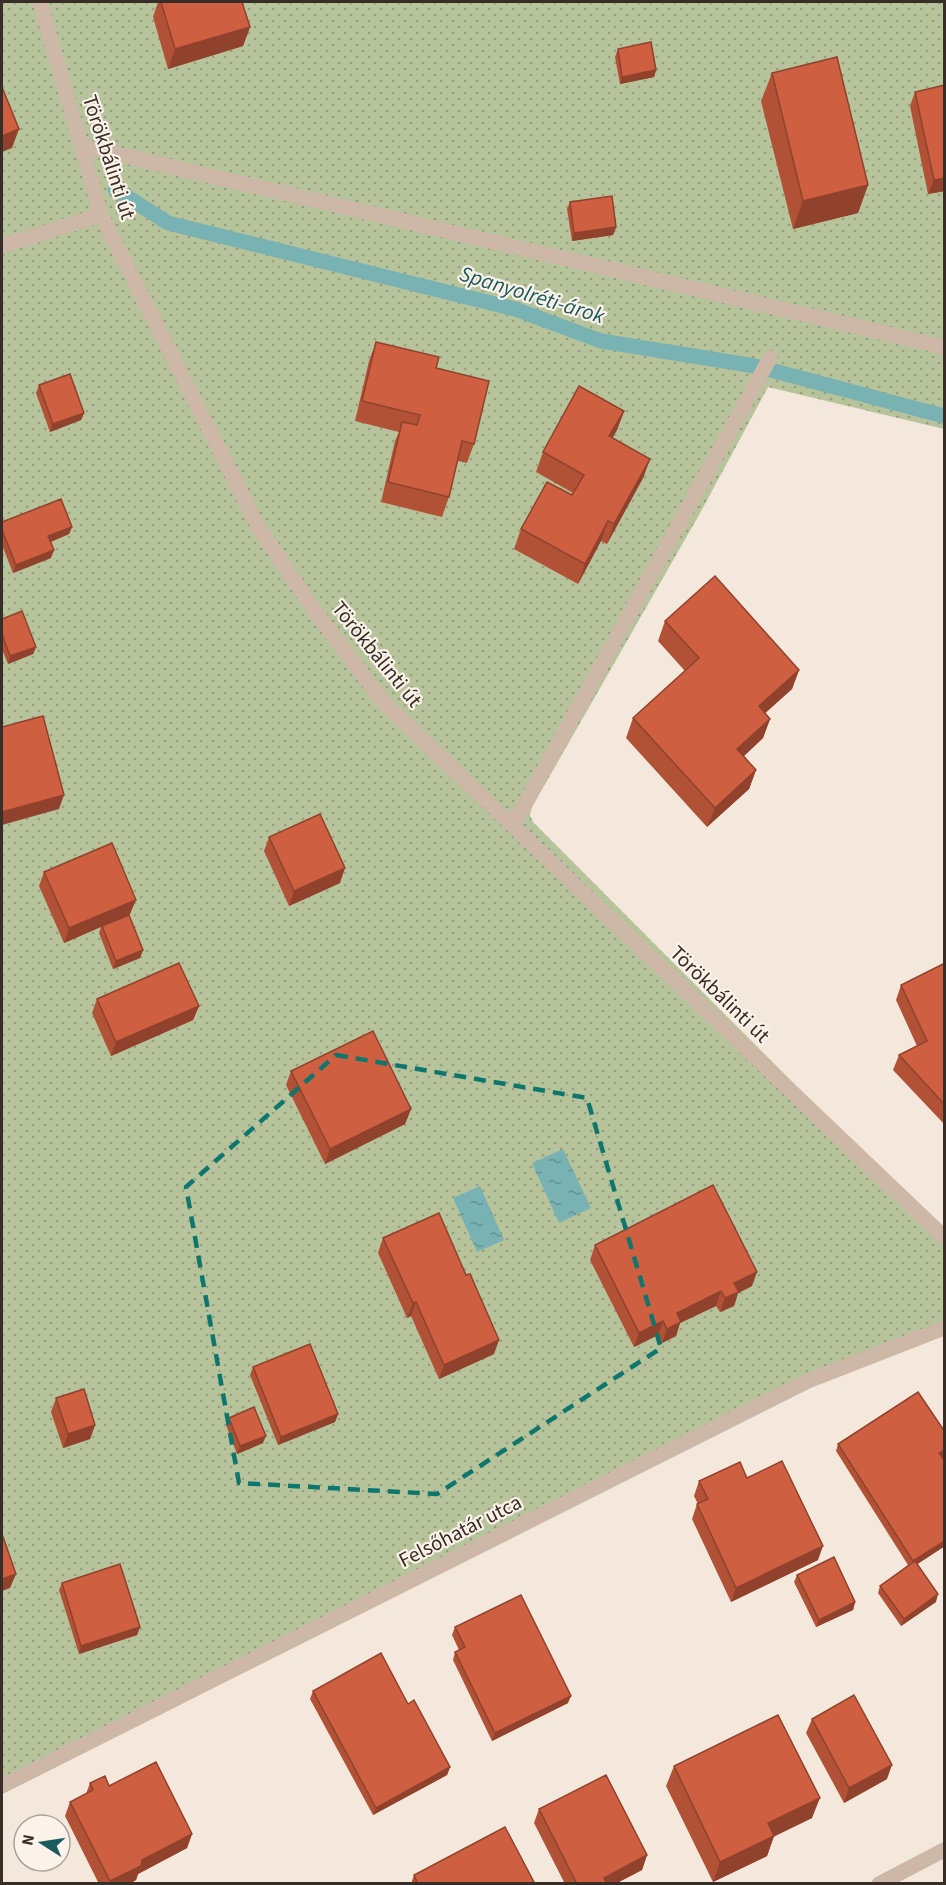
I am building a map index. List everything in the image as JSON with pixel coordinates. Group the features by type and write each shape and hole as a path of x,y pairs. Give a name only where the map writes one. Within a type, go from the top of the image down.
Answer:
{"street":[{"name":"Törökbálinti út","path":"40,2 101,214 259,528 317,614 385,704 945,1237"},
{"path":"82,146 944,347"},
{"path":"2,246 101,214"},
{"path":"513,826 770,358"},
{"name":"Felsőhatár utca","path":"2,1786 808,1381 945,1328"},
{"path":"879,1884 945,1850"}],"highlighted area":[{"path":"336,1055 587,1098 661,1348 437,1494 239,1483 186,1187"}],"green space":[{"path":"2,2 944,2 944,429 768,387 699,515 532,807 530,815 533,822 944,1234 944,1328 808,1381 2,1786"}],"water":[{"path":"563,1149 591,1208 559,1223 532,1163"},
{"path":"480,1186 504,1240 477,1252 453,1198"}],"building":[{"path":"161,2 242,2 250,27 175,49"},
{"path":"651,42 656,70 622,77 618,49"},
{"path":"837,57 868,185 803,201 772,73"},
{"path":"945,85 945,178 934,180 915,92"},
{"path":"2,87 19,129 2,136"},
{"path":"612,196 616,227 574,233 570,202"},
{"path":"376,342 439,357 436,368 489,381 474,444 462,441 449,497 388,482 402,422 417,425 420,415 362,401"},
{"path":"70,374 84,413 53,424 39,385"},
{"path":"579,386 624,411 609,436 650,459 614,524 608,521 585,564 521,529 547,482 572,495 584,475 543,452"},
{"path":"61,499 72,527 48,536 54,550 16,565 2,530 2,522"},
{"path":"715,576 799,670 759,706 770,719 737,749 756,770 715,808 633,718 699,658 665,621"},
{"path":"22,611 36,647 10,656 2,634 2,619"},
{"path":"43,716 64,795 2,812 2,727"},
{"path":"320,814 345,868 294,891 269,837"},
{"path":"112,843 136,900 69,928 44,872"},
{"path":"129,915 143,950 116,961 102,926"},
{"path":"179,963 199,1006 116,1042 97,999"},
{"path":"945,963 945,1105 899,1055 927,1041 901,985"},
{"path":"373,1031 411,1109 330,1149 291,1071"},
{"path":"713,1185 757,1272 734,1283 739,1292 725,1298 721,1291 677,1313 681,1322 667,1329 663,1321 639,1333 595,1245"},
{"path":"439,1213 466,1275 470,1274 499,1340 444,1365 416,1302 413,1303 383,1238"},
{"path":"310,1344 338,1414 281,1437 253,1367"},
{"path":"84,1389 95,1425 68,1434 56,1398"},
{"path":"918,1392 945,1432 945,1450 939,1453 945,1461 945,1541 913,1561 838,1444"},
{"path":"254,1407 266,1436 240,1446 229,1418"},
{"path":"782,1461 823,1546 736,1588 697,1504 708,1499 699,1481 740,1462 747,1478"},
{"path":"2,1534 16,1574 2,1579"},
{"path":"834,1557 855,1602 819,1620 797,1575"},
{"path":"915,1561 938,1594 904,1619 880,1586"},
{"path":"120,1564 140,1627 81,1646 62,1583"},
{"path":"521,1595 571,1696 495,1733 455,1652 465,1647 455,1627"},
{"path":"381,1653 408,1704 414,1700 450,1767 376,1808 313,1691"},
{"path":"854,1695 892,1765 849,1788 812,1719"},
{"path":"778,1715 820,1798 768,1823 774,1836 720,1862 674,1766"},
{"path":"156,1762 192,1834 142,1860 141,1866 110,1881 70,1802 93,1790 90,1783 105,1776 109,1786"},
{"path":"606,1775 647,1855 604,1878 607,1884 577,1884 539,1809"},
{"path":"505,1827 535,1884 418,1884 414,1875"}],"waterway":[{"name":"Spanyolréti-árok","path":"115,189 168,223 515,309 601,341 755,366 944,416"}]}
